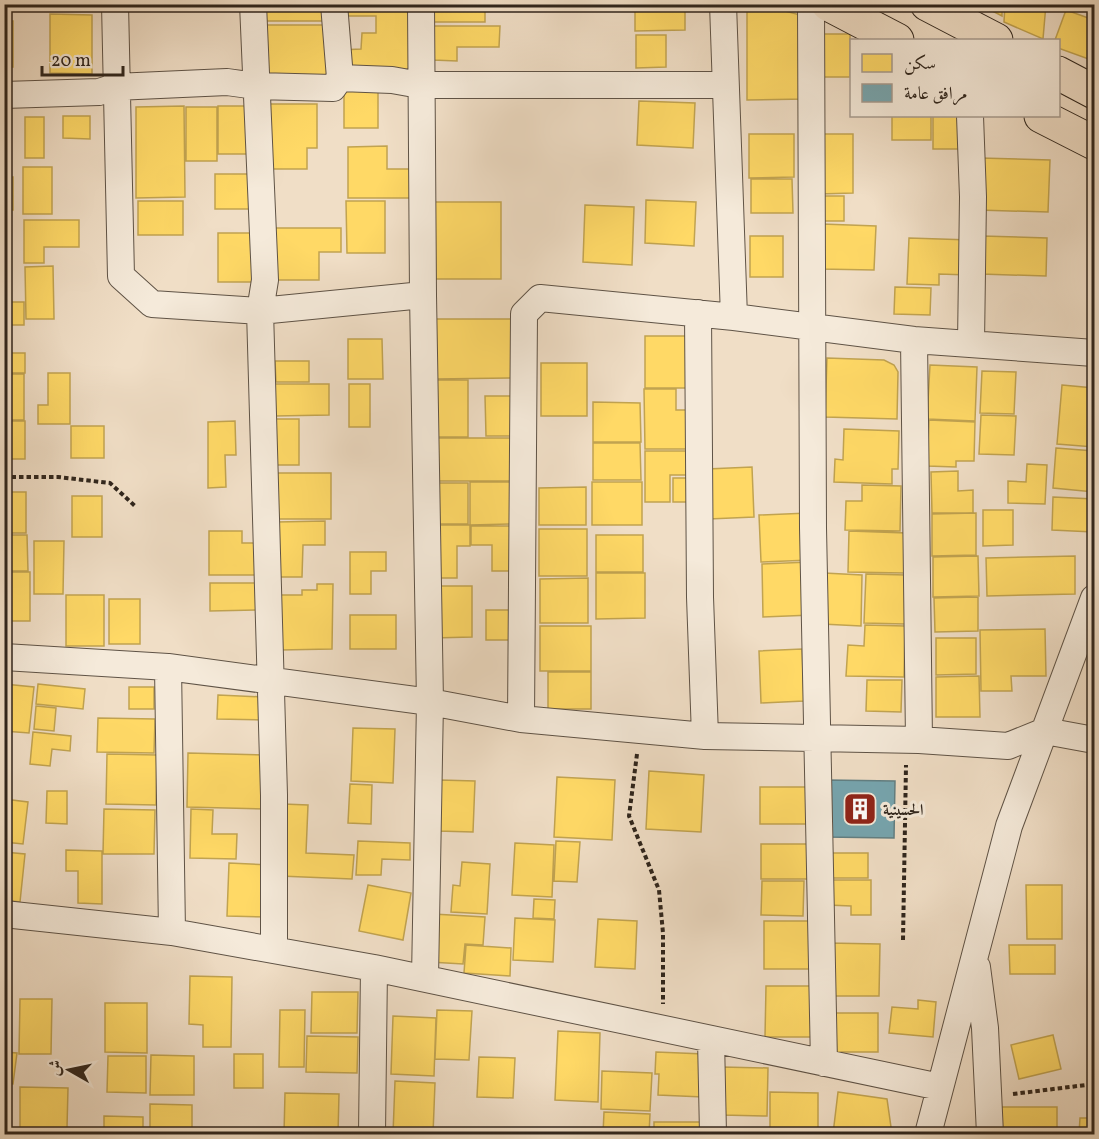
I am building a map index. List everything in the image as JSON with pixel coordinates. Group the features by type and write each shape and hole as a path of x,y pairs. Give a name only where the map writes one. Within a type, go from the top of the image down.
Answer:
{"main road":[{"path":"828,4 895,39"},
{"path":"927,4 994,39"},
{"path":"1060,74 1095,92"},
{"path":"1043,117 1095,143"}],"street":[{"path":"115,4 115,87 121,276 152,304 260,310 423,295"},
{"path":"253,4 265,280 260,310 274,795 274,950"},
{"path":"4,95 99,92 115,87 227,82 256,86 333,88 340,78 334,4"},
{"path":"421,4 420,85 430,702 425,978"},
{"path":"723,4 734,317"},
{"path":"811,4 813,528 824,1063"},
{"path":"340,78 392,80 420,85 725,85"},
{"path":"970,117 973,197 970,344"},
{"path":"521,719 524,314 540,298 734,317 914,340 1095,353"},
{"path":"698,313 700,597 705,736"},
{"path":"913,740 914,340"},
{"path":"928,1134 1009,826 1095,598"},
{"path":"4,657 168,667 430,702 521,719 705,736 913,740 1008,746 1045,731 1095,740"},
{"path":"168,667 172,932"},
{"path":"4,914 172,932 274,950 425,978 940,1087"},
{"path":"975,954 985,1028 990,1134"},
{"path":"372,1134 374,969"},
{"path":"711,1039 713,1134"}],"path":[{"path":"4,477 58,477 110,483 135,506"},
{"path":"640,730 629,816 659,890 663,933 662,1029"},
{"path":"903,940 913,740"},
{"path":"988,1098 1095,1084"}],"building: سكن":[{"path":"19,4 46,4 46,9 19,8"},
{"path":"265,4 325,4 325,21 265,21"},
{"path":"341,4 410,4 410,69 340,70 340,50 361,49 362,33 376,33 376,16 340,16"},
{"path":"433,4 485,4 485,22 433,22"},
{"path":"635,4 685,4 685,30 635,31"},
{"path":"747,4 758,4 804,16 805,99 747,100"},
{"path":"979,4 1002,4 1002,16"},
{"path":"1005,4 1046,4 1043,39 1004,22"},
{"path":"1066,10 1094,20 1094,61 1060,49 1060,39 1055,39"},
{"path":"50,14 92,15 92,74 50,73"},
{"path":"4,21 13,21 13,67 4,67"},
{"path":"264,25 327,25 327,79 264,79"},
{"path":"433,26 500,26 499,47 457,47 457,61 433,60"},
{"path":"816,34 850,34 850,77 817,77"},
{"path":"636,35 666,35 666,67 636,68"},
{"path":"344,88 378,88 378,128 344,128"},
{"path":"639,101 695,103 693,148 637,145"},
{"path":"268,104 317,104 317,148 307,148 307,169 268,169"},
{"path":"184,106 185,197 136,198 136,107"},
{"path":"218,106 252,106 252,154 218,154"},
{"path":"186,107 217,107 217,161 186,161"},
{"path":"63,116 90,116 90,139 63,138"},
{"path":"25,117 44,117 44,158 25,158"},
{"path":"892,117 931,117 931,140 892,140"},
{"path":"933,117 967,117 967,149 933,149"},
{"path":"4,119 8,119 8,153 4,153"},
{"path":"749,134 794,134 794,177 749,178"},
{"path":"819,134 853,134 853,193 819,194"},
{"path":"387,146 387,169 413,169 413,198 348,198 348,147"},
{"path":"980,158 1050,160 1048,212 978,210"},
{"path":"23,167 52,167 52,214 23,214"},
{"path":"215,174 258,174 258,209 215,209"},
{"path":"4,177 13,177 13,210 4,210"},
{"path":"751,179 792,179 793,213 751,213"},
{"path":"820,196 844,196 844,221 820,221"},
{"path":"646,200 696,202 694,246 645,243"},
{"path":"138,201 183,201 183,235 138,235"},
{"path":"346,201 385,201 385,253 347,253"},
{"path":"434,202 501,202 501,279 434,279"},
{"path":"585,205 634,207 632,265 583,262"},
{"path":"24,220 79,220 79,247 44,247 44,263 24,263"},
{"path":"822,224 876,226 874,270 820,269"},
{"path":"273,228 341,228 341,252 319,252 319,280 273,280"},
{"path":"218,233 262,233 262,282 218,282"},
{"path":"750,236 783,236 783,277 750,277"},
{"path":"982,236 1047,238 1046,276 981,274"},
{"path":"909,238 970,240 968,275 939,274 939,285 907,284"},
{"path":"53,266 54,319 26,319 25,267"},
{"path":"895,287 931,288 930,315 894,314"},
{"path":"4,302 24,302 24,325 11,325 11,353 25,353 25,373 4,373"},
{"path":"434,319 513,319 513,378 434,379"},
{"path":"645,336 691,336 691,388 645,388"},
{"path":"348,339 382,339 383,379 348,379"},
{"path":"827,358 884,360 894,365 898,372 897,419 825,417"},
{"path":"275,361 309,361 309,382 276,382"},
{"path":"541,363 587,363 587,416 541,416"},
{"path":"930,365 977,367 975,421 927,419"},
{"path":"982,371 1016,372 1014,414 980,413"},
{"path":"48,373 70,373 70,424 38,424 38,405 48,405"},
{"path":"4,374 24,374 24,420 4,420"},
{"path":"434,380 468,380 468,437 434,437"},
{"path":"275,384 329,384 329,415 275,416"},
{"path":"349,384 370,384 370,427 349,427"},
{"path":"1062,385 1094,388 1094,447 1057,444"},
{"path":"644,389 676,389 676,410 695,410 695,449 645,449"},
{"path":"485,396 515,396 515,436 486,436"},
{"path":"593,402 640,403 641,442 593,442"},
{"path":"981,415 1016,416 1014,455 979,454"},
{"path":"276,419 299,419 299,465 276,465"},
{"path":"929,420 975,422 974,461 956,461 956,467 927,466"},
{"path":"4,421 25,421 25,459 4,459"},
{"path":"235,421 236,455 225,455 226,487 208,488 208,422"},
{"path":"71,426 104,426 104,458 71,458"},
{"path":"844,429 899,431 898,469 892,469 892,484 834,482 835,459 843,460"},
{"path":"435,438 514,438 514,481 435,481"},
{"path":"593,443 640,443 641,480 593,480"},
{"path":"1056,448 1094,451 1094,492 1053,488"},
{"path":"645,451 693,451 693,475 670,475 670,502 645,502"},
{"path":"1027,464 1047,465 1045,504 1008,503 1008,481 1026,482"},
{"path":"752,467 754,517 709,519 707,469"},
{"path":"958,471 958,491 973,490 973,513 932,513 931,472"},
{"path":"276,473 331,473 331,519 276,519"},
{"path":"673,478 694,478 694,502 673,502"},
{"path":"470,482 513,482 514,524 470,525"},
{"path":"592,482 642,482 642,525 592,525"},
{"path":"435,483 468,483 468,524 435,524"},
{"path":"862,485 901,486 900,531 845,530 846,501 862,501"},
{"path":"586,487 586,525 539,525 539,488"},
{"path":"4,492 26,492 26,533 4,533"},
{"path":"72,496 102,496 102,537 72,537"},
{"path":"1053,497 1094,499 1093,532 1052,530"},
{"path":"983,510 1013,510 1013,545 983,546"},
{"path":"808,513 810,560 761,562 759,515"},
{"path":"976,513 976,555 932,556 932,514"},
{"path":"325,521 325,545 303,545 302,577 277,577 277,522"},
{"path":"436,525 470,525 470,546 457,546 457,578 436,578"},
{"path":"471,526 510,526 510,571 492,571 492,545 471,545"},
{"path":"539,529 587,529 587,576 539,576"},
{"path":"209,531 242,531 242,543 260,543 261,575 209,575"},
{"path":"849,531 906,533 904,573 848,572"},
{"path":"4,535 27,535 28,571 4,571"},
{"path":"596,535 643,535 643,572 596,572"},
{"path":"34,541 64,541 63,594 34,594"},
{"path":"350,552 386,552 386,571 371,571 371,594 350,594"},
{"path":"978,556 979,596 933,597 933,557"},
{"path":"1075,556 1075,594 987,596 986,558"},
{"path":"810,562 812,615 763,617 762,564"},
{"path":"4,572 30,572 30,621 6,621"},
{"path":"596,573 645,573 645,618 596,619"},
{"path":"824,573 862,575 861,626 822,624"},
{"path":"866,574 906,575 905,624 864,623"},
{"path":"588,578 588,623 540,623 540,579"},
{"path":"210,583 259,583 259,610 210,611"},
{"path":"317,584 333,584 332,649 280,650 280,595 302,595 302,590 317,590"},
{"path":"433,586 472,586 472,637 433,638"},
{"path":"66,595 104,595 104,646 66,646"},
{"path":"978,597 978,631 935,632 934,598"},
{"path":"109,599 140,599 140,644 109,644"},
{"path":"486,610 512,610 512,640 486,640"},
{"path":"350,615 396,615 396,649 350,649"},
{"path":"865,625 905,626 904,677 846,676 848,645 864,646"},
{"path":"540,626 591,626 591,671 540,671"},
{"path":"1045,629 1046,676 1011,676 1012,691 981,691 980,630"},
{"path":"936,638 976,638 976,674 936,675"},
{"path":"802,649 804,701 761,703 759,651"},
{"path":"548,672 591,672 591,709 548,709"},
{"path":"979,676 980,717 936,717 936,677"},
{"path":"867,680 902,680 901,712 866,711"},
{"path":"4,684 34,687 29,733 4,731"},
{"path":"38,684 85,689 83,709 36,704"},
{"path":"129,687 154,687 154,709 129,709"},
{"path":"218,695 264,697 264,720 217,719"},
{"path":"36,706 56,708 54,731 34,729"},
{"path":"98,718 155,719 154,753 97,752"},
{"path":"353,728 395,729 393,783 351,781"},
{"path":"33,732 71,736 70,751 52,749 50,766 30,764"},
{"path":"188,753 269,755 267,809 187,807"},
{"path":"107,754 157,755 156,805 106,804"},
{"path":"649,771 704,775 701,832 646,829"},
{"path":"557,777 615,780 612,840 554,837"},
{"path":"440,780 475,781 473,832 437,831"},
{"path":"350,784 372,785 371,824 348,823"},
{"path":"760,787 810,787 810,824 760,824"},
{"path":"47,791 67,791 67,824 46,823"},
{"path":"4,799 28,802 23,844 4,842"},
{"path":"283,804 308,805 306,853 354,855 352,879 280,876"},
{"path":"104,809 155,810 154,854 103,854"},
{"path":"191,809 213,810 212,834 237,834 236,859 190,858"},
{"path":"358,841 410,843 410,860 382,859 381,875 356,875"},
{"path":"556,841 580,842 577,882 554,881"},
{"path":"515,843 554,845 552,897 512,895"},
{"path":"761,844 809,844 808,879 761,879"},
{"path":"66,850 102,851 102,904 78,903 78,871 66,871"},
{"path":"4,852 25,854 20,902 4,900"},
{"path":"826,853 868,853 868,878 826,878"},
{"path":"462,862 490,864 487,914 451,912 453,885 460,886"},
{"path":"229,863 271,865 269,917 227,916"},
{"path":"828,880 871,880 871,915 851,915 851,906 828,905"},
{"path":"762,881 804,881 803,916 761,915"},
{"path":"368,885 411,893 403,940 359,931"},
{"path":"1026,885 1062,885 1062,939 1027,939"},
{"path":"534,899 555,900 554,919 533,918"},
{"path":"433,914 485,917 483,945 465,944 463,964 430,962"},
{"path":"515,918 555,920 553,962 513,960"},
{"path":"598,919 637,921 635,969 595,967"},
{"path":"764,921 818,921 818,969 764,969"},
{"path":"827,943 880,944 879,996 826,996"},
{"path":"466,945 511,948 510,976 464,973"},
{"path":"1009,945 1055,945 1055,974 1010,974"},
{"path":"190,976 232,977 231,1047 203,1047 203,1025 189,1024"},
{"path":"766,986 815,986 814,1037 765,1037"},
{"path":"312,992 358,992 357,1033 311,1033"},
{"path":"20,999 52,999 51,1054 19,1054"},
{"path":"918,1000 936,1002 933,1037 889,1033 892,1007 918,1009"},
{"path":"105,1003 147,1003 147,1053 105,1052"},
{"path":"280,1010 305,1010 304,1067 279,1067"},
{"path":"437,1010 472,1011 469,1060 435,1059"},
{"path":"833,1013 878,1013 878,1052 833,1052"},
{"path":"393,1016 436,1018 434,1076 391,1074"},
{"path":"558,1031 600,1033 598,1102 555,1100"},
{"path":"1053,1035 1061,1069 1019,1079 1011,1045"},
{"path":"307,1036 358,1037 357,1073 306,1072"},
{"path":"4,1052 17,1053 13,1084 4,1083"},
{"path":"656,1052 704,1054 703,1097 658,1095 659,1074 655,1074"},
{"path":"234,1054 263,1054 263,1088 234,1088"},
{"path":"151,1055 194,1056 194,1095 150,1095"},
{"path":"108,1056 146,1056 146,1093 107,1092"},
{"path":"479,1057 515,1058 513,1098 477,1097"},
{"path":"722,1067 768,1068 767,1116 722,1115"},
{"path":"602,1071 652,1073 650,1111 601,1109"},
{"path":"395,1081 435,1083 433,1134 393,1134"},
{"path":"20,1087 68,1088 67,1128 20,1128"},
{"path":"770,1092 818,1093 818,1130 770,1129"},
{"path":"838,1092 887,1099 892,1134 833,1134"},
{"path":"285,1093 339,1094 338,1134 284,1134"},
{"path":"150,1104 192,1105 192,1134 150,1134"},
{"path":"999,1107 1057,1107 1057,1134 999,1134"},
{"path":"604,1112 650,1114 649,1134 603,1134"},
{"path":"104,1116 143,1117 143,1134 104,1134"},
{"path":"1080,1118 1094,1118 1094,1134 1079,1134"},
{"path":"654,1122 710,1122 710,1134 654,1134"},
{"path":"22,1130 64,1130 64,1134 22,1134"},
{"path":"196,1130 234,1131 234,1134 196,1134"},
{"path":"236,1131 276,1131 276,1134 236,1134"}],"building: مرافق عامة":[{"name":"الحسينية","path":"826,780 895,781 894,838 825,837"}],"place":[{"name":"الحسينية","path":"860,809"}]}
